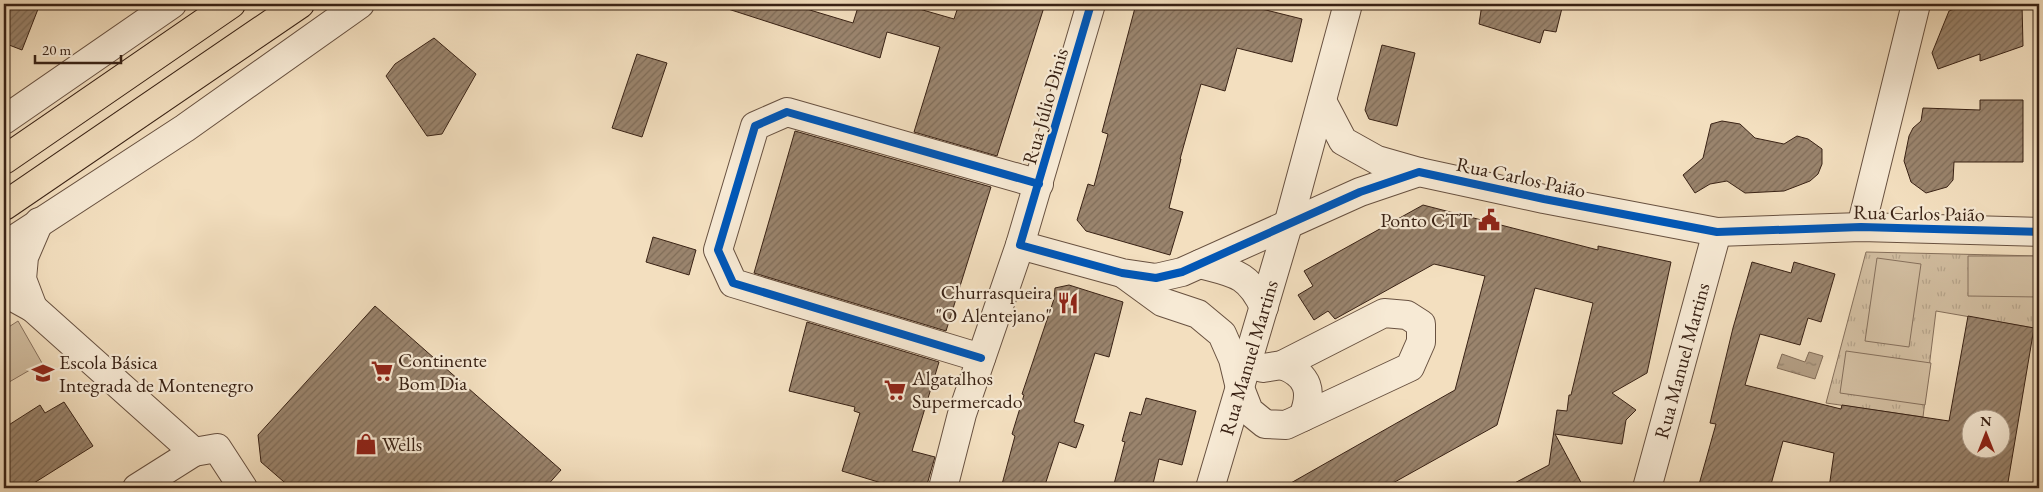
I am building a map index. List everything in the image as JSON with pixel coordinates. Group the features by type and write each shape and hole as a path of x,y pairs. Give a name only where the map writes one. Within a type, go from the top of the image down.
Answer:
{"main road":[{"path":"4,160 231,4"},
{"path":"4,206 300,4"}],"street":[{"path":"4,120 172,4"},
{"path":"4,246 185,128 360,4"},
{"name":"Rua Júlio Dinis","path":"943,488 962,414 1020,245 1091,4"},
{"name":"Rua Manuel Martins","path":"1210,488 1288,226 1348,4"},
{"path":"1861,227 1916,4"},
{"name":"Rua Carlos Paião","path":"1322,101 1343,141 1377,160 1419,172 1544,200 1716,232 1861,227 2039,232"},
{"path":"982,358 733,283 718,250 755,126 787,112 1039,184"},
{"path":"1020,245 1122,273 1156,278 1182,272 1360,192 1419,172"},
{"path":"33,308 22,279 24,257 39,222"},
{"name":"Rua Manuel Martins","path":"1647,488 1716,232"},
{"path":"1200,264 1237,274 1257,291 1264,307"},
{"path":"1122,273 1162,302 1198,314 1222,334 1233,359 1244,376 1249,411 1265,424 1286,425 1410,366 1421,342 1420,324 1407,316 1384,313 1282,365 1263,368 1244,376"},
{"path":"4,292 33,308 194,452"},
{"path":"1282,365 1294,369 1307,383 1308,403 1303,417"},
{"path":"137,488 194,452 218,448 243,488"}],"green space":[{"path":"1866,252 2039,256 2039,327 2034,328 1936,311 1923,417 1826,403"},
{"path":"1968,256 2039,256 2039,297 1968,296"},
{"path":"1877,258 1921,264 1909,347 1865,341"},
{"path":"18,321 42,363 4,385 4,330"},
{"path":"1846,351 1931,363 1925,405 1840,393"}],"water":[{"path":"1809,352 1823,356 1815,379 1777,368 1782,354 1805,362"}],"building":[{"path":"4,4 40,4 22,50 4,43"},
{"path":"726,4 790,4 853,23 859,4 902,4 954,19 959,4 1045,4 997,156 914,132 940,47 887,32 880,58 725,8"},
{"path":"1136,4 1242,4 1302,19 1292,62 1237,48 1225,91 1201,84 1180,159 1169,208 1183,212 1170,255 1086,231 1077,220 1088,184 1094,186 1108,134 1102,132"},
{"path":"1482,4 1563,4 1556,32 1544,30 1540,43 1479,24"},
{"path":"1968,4 2022,4 2023,46 1980,61 1980,54 1938,69 1932,53 1949,11"},
{"path":"434,38 476,74 442,134 427,136 386,76 395,64"},
{"path":"1382,45 1415,53 1397,126 1369,119 1365,110"},
{"path":"637,54 667,63 642,137 612,128"},
{"path":"1980,100 2023,100 2023,162 1954,162 1953,180 1947,187 1926,193 1911,182 1904,161 1909,136 1913,128 1921,121 1923,108 1980,110"},
{"path":"1722,121 1740,124 1755,138 1784,144 1797,136 1808,139 1822,149 1822,164 1818,174 1810,181 1784,191 1745,193 1727,181 1710,184 1695,193 1683,175 1703,158 1711,124"},
{"path":"795,131 991,187 946,331 754,273"},
{"path":"1423,205 1598,250 1598,246 1671,262 1647,373 1612,393 1636,410 1626,420 1622,444 1555,434 1584,488 1505,488 1549,465 1557,410 1567,411 1569,395 1571,395 1593,303 1535,288 1497,425 1384,488 1282,488 1455,390 1485,276 1434,264 1335,319 1328,311 1314,320 1298,295 1313,286 1304,271"},
{"path":"653,237 696,250 689,275 646,262"},
{"path":"1752,262 1791,273 1794,262 1835,274 1821,322 1808,318 1800,345 1760,334 1745,385 1841,409 1842,405 1949,421 1968,316 2034,328 2007,488 1829,488 1834,453 1783,441 1770,488 1698,488 1716,424 1710,423 1733,328"},
{"path":"1069,285 1123,302 1109,357 1095,353 1074,422 1084,425 1076,448 1059,442 1044,488 1001,488 1015,436 1012,434 1024,395 1022,394 1054,299 1055,288"},
{"name":"Continente Bom Dia","path":"375,306 561,470 545,488 291,488 261,462 258,435"},
{"path":"807,322 939,362 912,451 935,457 926,488 898,488 842,471 860,413 854,411 855,407 789,391"},
{"path":"1146,398 1196,411 1182,465 1159,459 1152,488 1113,488 1125,442 1122,441 1130,412 1141,415"},
{"path":"64,402 93,446 26,488 4,488 4,428 40,405 45,413"}],"cycle path":[{"path":"1091,4 1020,245 1122,273 1156,278 1182,272 1360,192 1419,172 1544,199 1717,232 1861,227 2039,232"},
{"path":"981,358 733,283 718,250 755,126 787,112 1039,184"}],"place":[{"name":"Ponto CTT","path":"1489,220"},
{"name":"Churrasqueira \"O Alentejano\"","path":"1068,303"},
{"name":"Continente Bom Dia","path":"382,371"},
{"name":"Escola Básica Integrada de Montenegro","path":"43,373"},
{"name":"Algatalhos Supermercado","path":"895,390"},
{"name":"Wells","path":"366,444"}]}
